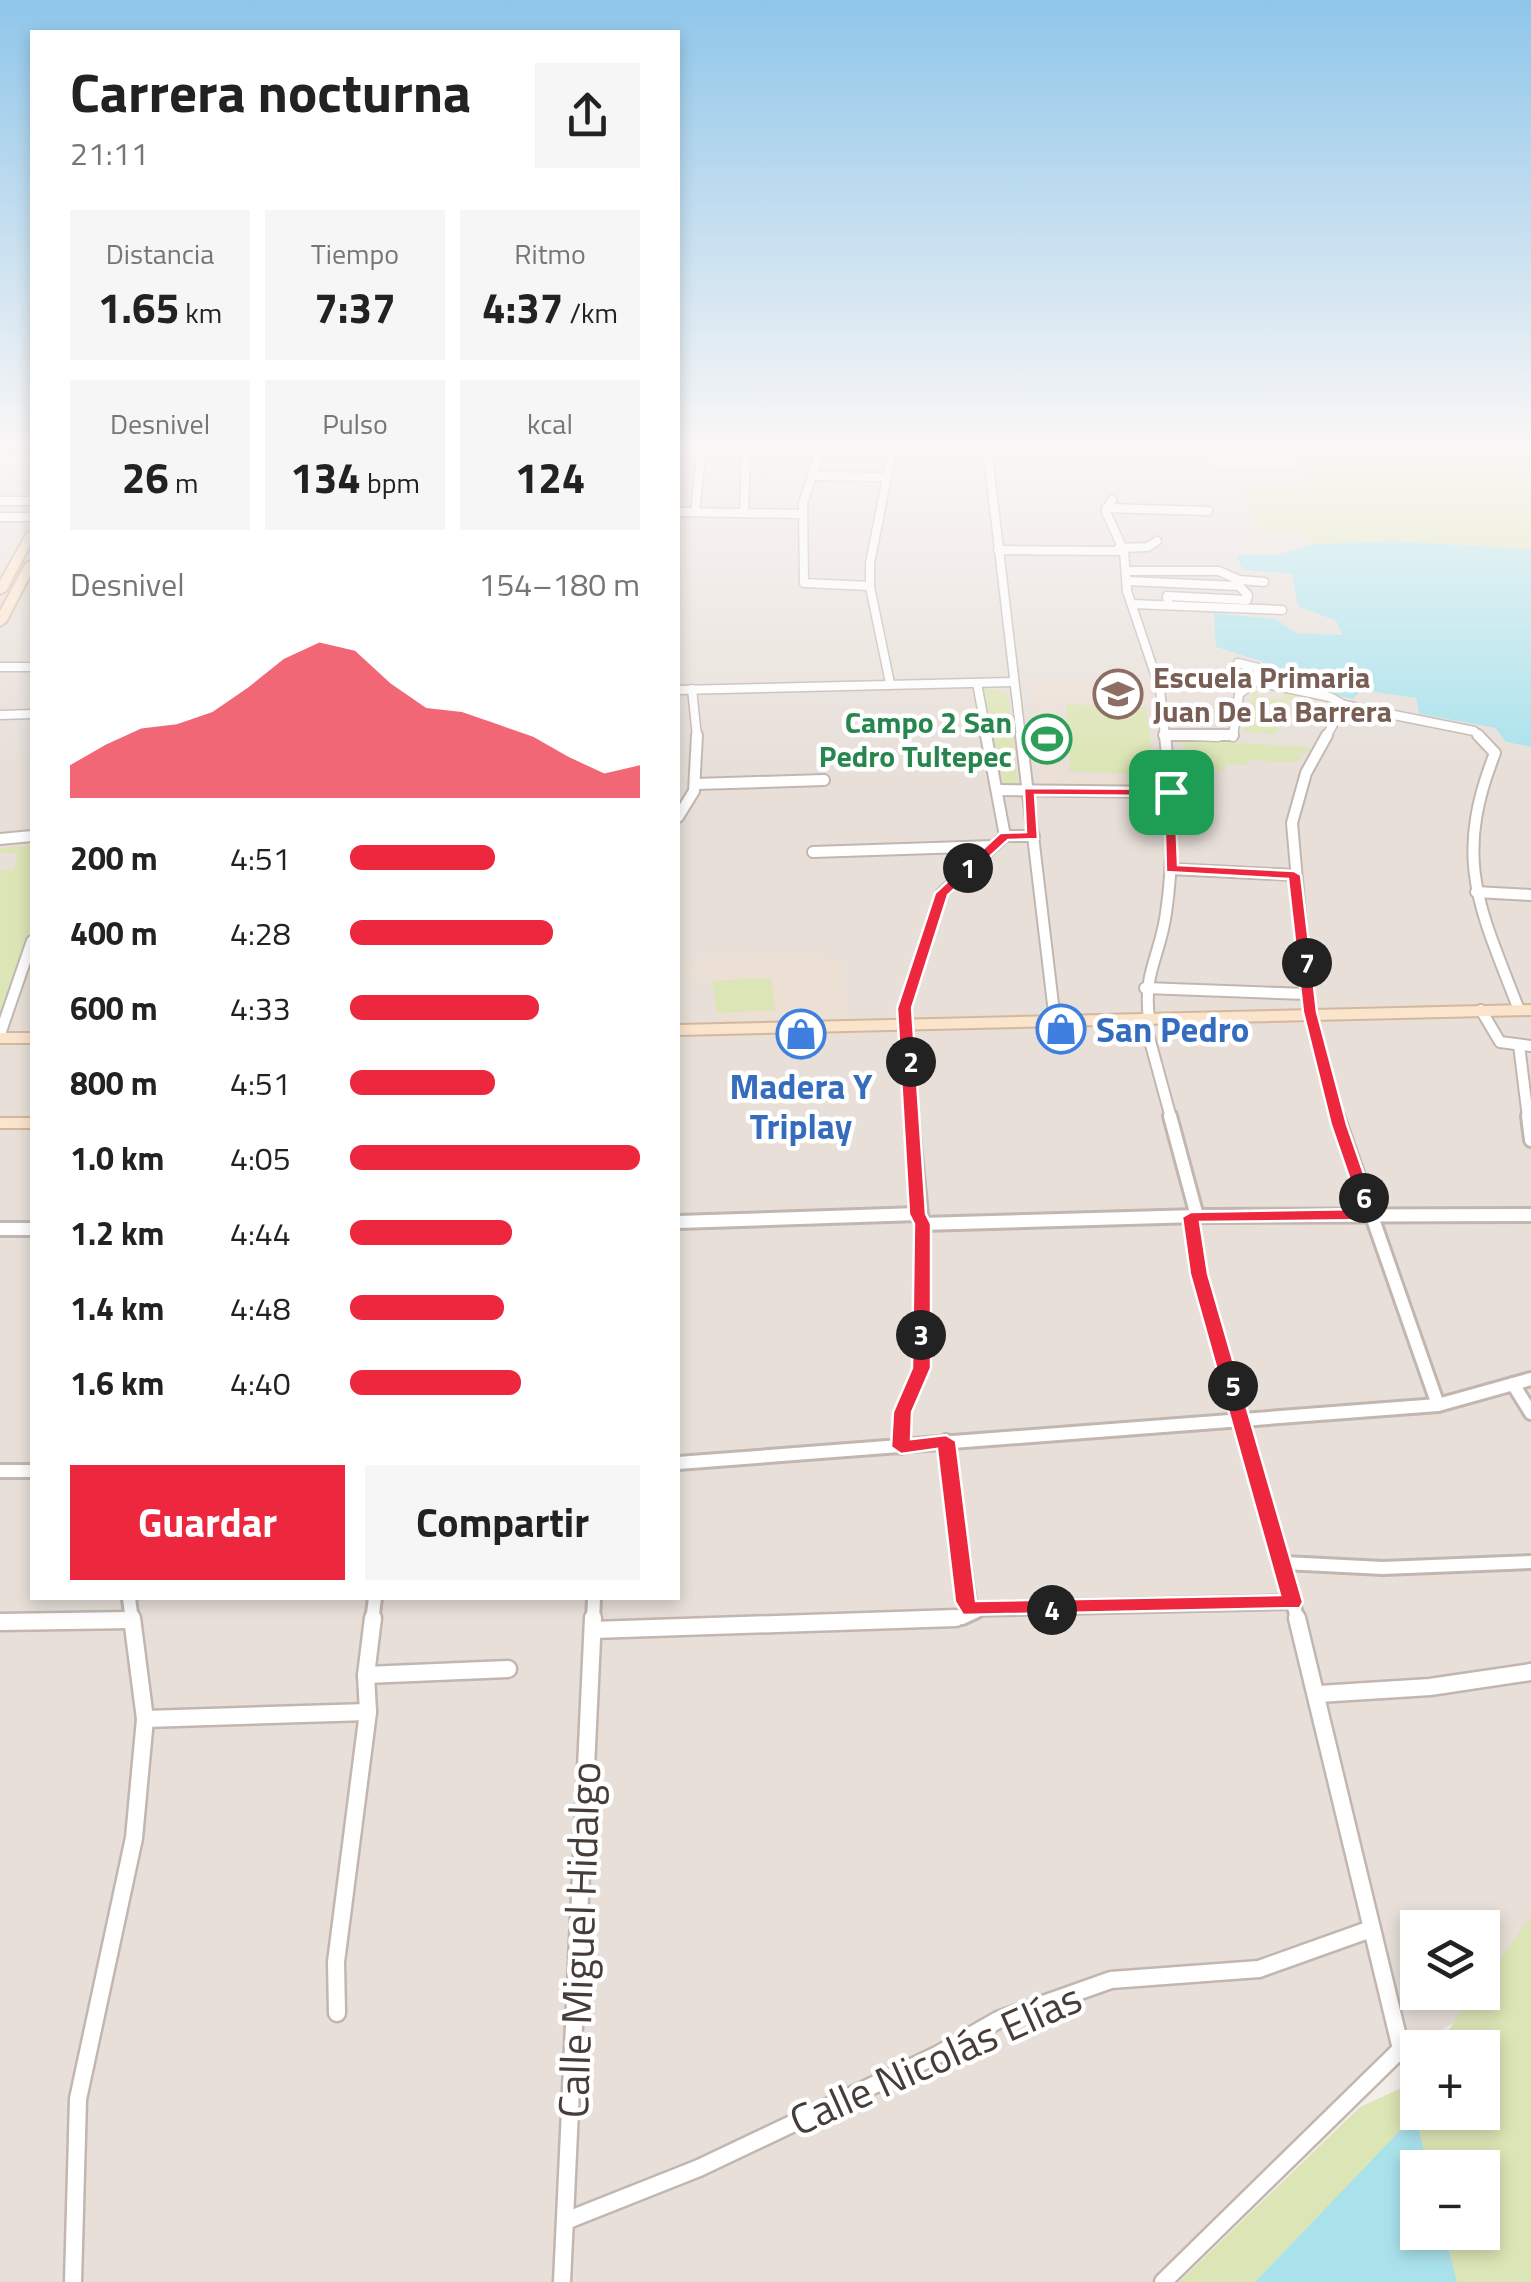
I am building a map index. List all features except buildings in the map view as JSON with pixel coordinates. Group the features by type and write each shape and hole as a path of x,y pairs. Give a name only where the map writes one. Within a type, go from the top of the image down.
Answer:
{"street":[{"path":"16,593 0,592 21,553"},
{"path":"804,553 806,585 870,586"},
{"path":"870,553 870,586 890,683"},
{"path":"998,553 1055,1020"},
{"path":"1122,553 1132,604 1160,689 1171,792 1171,869 1166,916 1146,988 1147,1019 1194,1217 1199,1274 1320,1694 1400,2049 1164,2282"},
{"path":"0,622 30,566"},
{"path":"1126,571 1220,571 1259,581 1242,587 1127,581"},
{"path":"1168,605 1167,596 1251,600 1242,587"},
{"path":"1132,604 1282,610"},
{"path":"1164,736 1233,738 1239,694 1256,681 1258,668 1238,663"},
{"path":"0,667 30,667"},
{"path":"680,1030 1525,1010 1468,867 1469,827 1478,789 1495,753 1470,729 1256,681"},
{"path":"680,690 1012,682"},
{"path":"977,683 1005,836"},
{"path":"680,814 690,805 696,784 692,689"},
{"path":"1342,703 1306,773 1290,844 1311,1016 1339,1125 1438,1405"},
{"path":"0,714 30,714"},
{"path":"1164,736 1242,742"},
{"path":"696,784 824,780"},
{"path":"998,790 1171,792"},
{"path":"0,839 30,836"},
{"path":"901,1447 902,1412 921,1368 920,1219 904,1008 942,893 1005,836 1034,836"},
{"path":"813,852 994,846"},
{"path":"1171,869 1294,875"},
{"path":"1476,892 1531,895"},
{"path":"30,948 0,1036 30,1038"},
{"path":"1146,988 1308,994"},
{"path":"1481,1010 1494,1037 1525,1046 1531,1140"},
{"path":"0,1123 30,1123"},
{"path":"680,1222 1531,1215"},
{"path":"0,1229 30,1229"},
{"path":"680,1463 1438,1405 1531,1379"},
{"path":"1513,1384 1531,1413"},
{"path":"946,1441 965,1602 974,1610"},
{"path":"0,1471 30,1471"},
{"path":"1284,1562 1383,1568 1531,1562"},
{"path":"73,2282 78,2099 134,1838 145,1719 129,1600"},
{"path":"337,2013 336,1962 368,1712 366,1675 374,1600"},
{"name":"Calle Miguel Hidalgo","path":"562,2282 568,2220 594,1600"},
{"path":"593,1630 962,1618 974,1610 1292,1602"},
{"path":"0,1622 131,1620"},
{"path":"366,1675 508,1669"},
{"path":"1320,1694 1430,1687 1531,1672"},
{"path":"145,1719 368,1712"},
{"name":"Calle Nicolás Elías","path":"568,2220 699,2168 858,2088 937,2055 998,2020 1111,1980 1259,1969 1372,1929"}],"shaded area":[{"path":"0,553 30,553 30,1600 680,1600 680,553 1281,553 1237,555 1244,570 1292,574 1299,606 1336,621 1342,636 1296,633 1276,619 1215,613 1217,647 1360,689 1416,698 1419,714 1495,728 1506,742 1531,747 1531,1978 1500,1996 1500,1910 1400,1910 1400,2010 1476,2010 1441,2030 1400,2030 1400,2060 1323,2121 1157,2282 0,2282"},
{"path":"1026,681 1146,681 1154,703 1059,703 1061,722 1041,721"},
{"path":"1036,756 1062,756 1064,775 1162,777 1164,790 1041,789"},
{"path":"822,954 823,960 841,959 849,1018 719,1021 712,978 682,978 683,970 695,969 695,959"}],"green space":[{"path":"983,687 1008,693 1018,786 1004,785"},
{"path":"1254,687 1258,695 1282,700 1287,692 1299,695 1288,701 1276,734 1244,732 1248,711 1253,711 1249,707"},
{"path":"1066,704 1146,707 1155,775 1070,771"},
{"path":"1172,739 1311,747 1307,755 1297,752 1301,758 1297,762 1249,760 1249,765 1225,764 1226,771 1205,770 1207,763 1190,762 1182,743"},
{"path":"30,845 30,929 0,1021 0,871 15,869 17,853 0,853 0,848"},
{"path":"771,978 775,1010 717,1013 712,981"},
{"path":"1531,1916 1531,2282 1277,2282 1322,2212 1255,2282 1179,2282 1360,2107 1400,2089 1400,2130 1500,2130 1500,2030 1449,2030 1463,2010 1500,2010 1500,1959"}],"water":[{"path":"1531,553 1531,747 1506,742 1495,728 1419,714 1416,698 1361,690 1353,699 1276,681 1261,661 1216,647 1214,613 1276,619 1296,633 1342,635 1336,621 1298,606 1292,574 1243,570 1236,555"},
{"path":"1401,2130 1419,2130 1424,2150 1400,2150 1400,2250 1449,2250 1457,2282 1255,2282"}],"place":[{"name":"Escuela Primaria Juan De La Barrera","path":"1118,694"},
{"name":"Campo 2 San Pedro Tultepec","path":"1047,739"},
{"name":"San Pedro","path":"1061,1029"},
{"name":"Madera Y Triplay","path":"801,1034"}],"route":[{"path":"1028,791 1171,792 1171,869 1294,875 1308,966 1310,1012 1339,1125 1370,1214 1191,1217 1199,1274 1284,1562 1292,1602 978,1611 965,1602 946,1441 901,1447 902,1412 921,1368 922,1224 918,1214 911,1059 904,1008 942,893 1005,836 1034,836 1028,791"}]}
